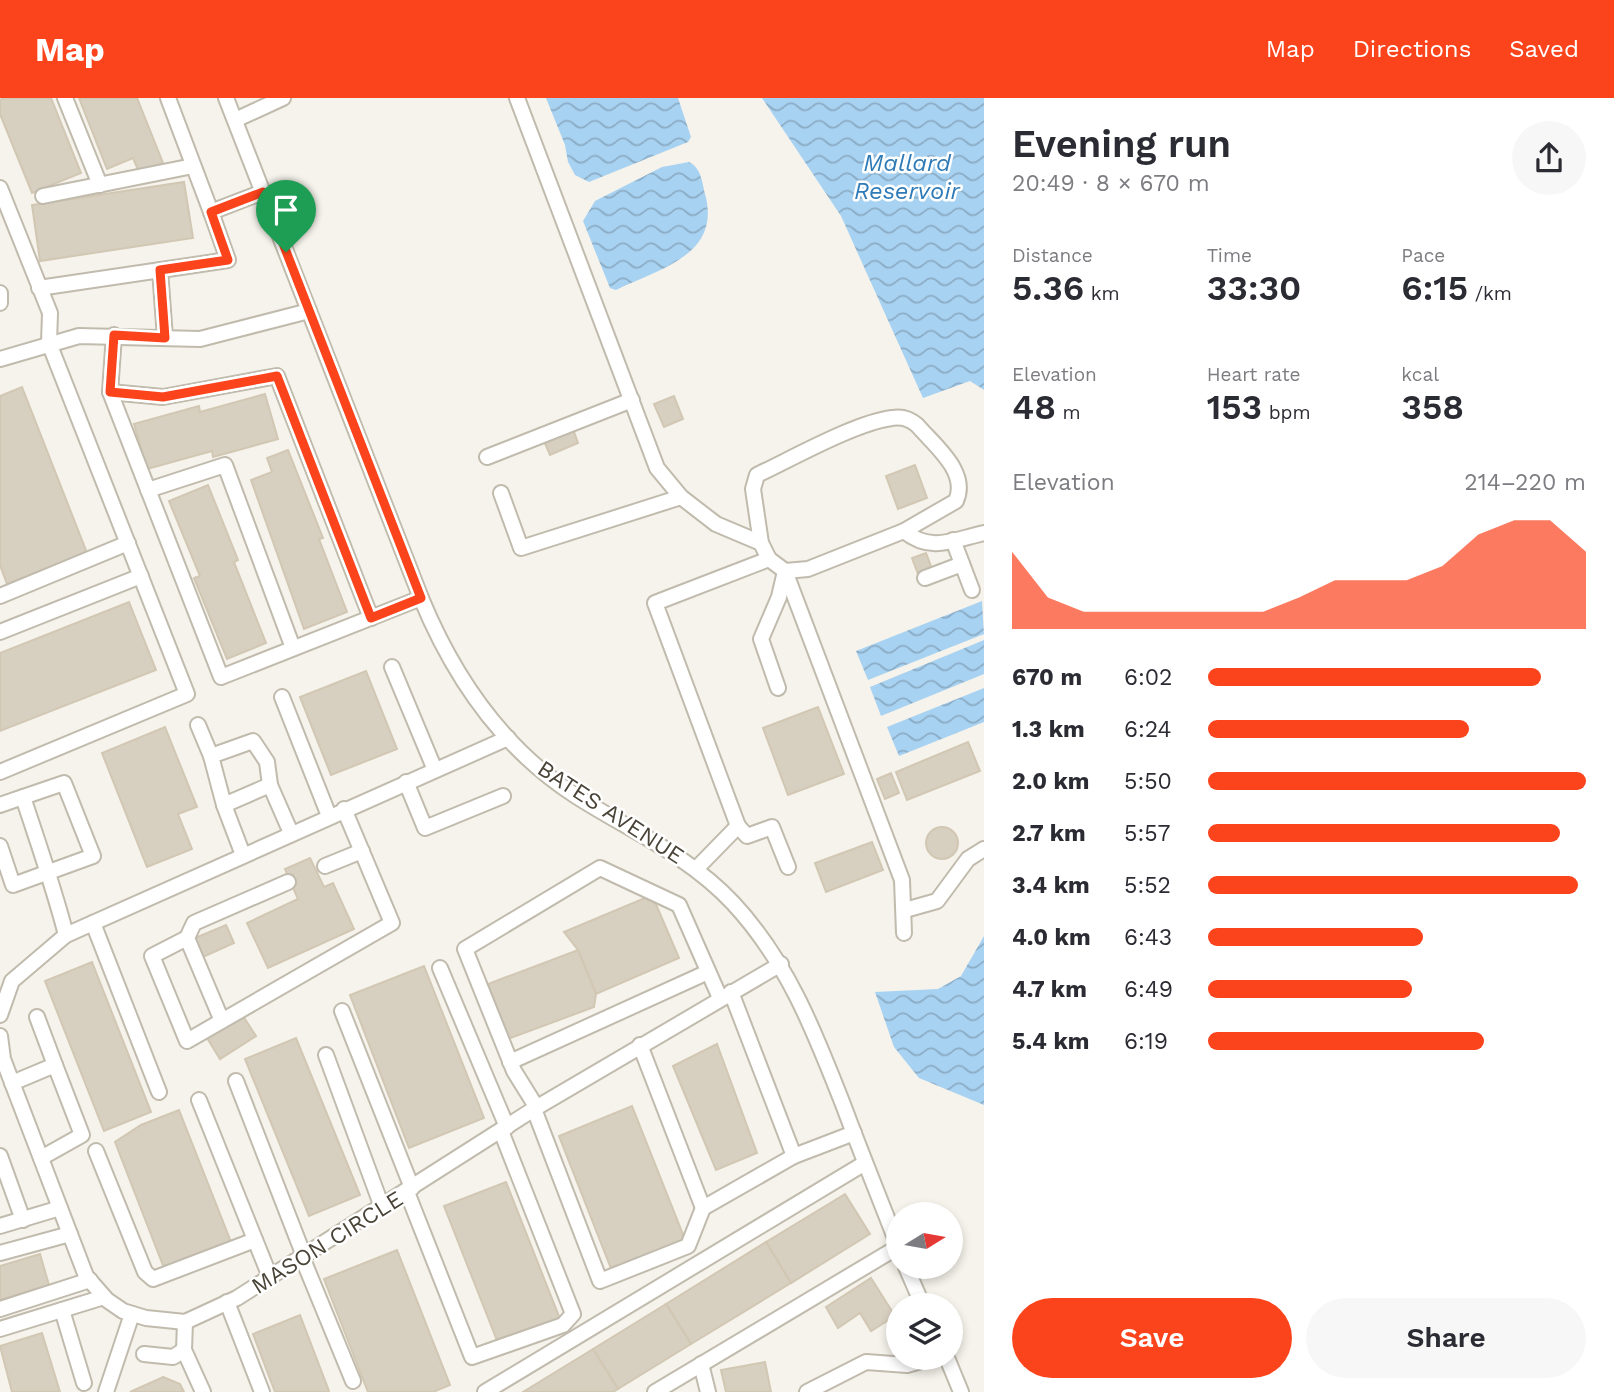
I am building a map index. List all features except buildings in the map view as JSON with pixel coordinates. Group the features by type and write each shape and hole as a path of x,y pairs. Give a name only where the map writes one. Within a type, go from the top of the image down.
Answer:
{"street":[{"path":"65,98 100,185"},
{"path":"39,288 228,260 168,98"},
{"name":"BATES AVENUE","path":"226,98 421,598 458,676 508,738 548,777 682,857 732,901 781,964 805,1010 886,1216"},
{"path":"235,120 283,98"},
{"path":"517,98 657,468 681,496 716,524 761,543"},
{"path":"43,196 193,166"},
{"path":"0,188 50,313 49,343 187,694 0,772"},
{"path":"211,212 263,192"},
{"path":"160,270 165,338"},
{"path":"1,356 79,336 200,339 309,311"},
{"path":"114,335 110,392 221,677 421,598"},
{"path":"110,392 163,397 277,376 371,618"},
{"path":"487,457 632,400"},
{"path":"785,571 808,569 904,531 956,501 960,481 955,470 917,425 911,420 894,417 831,441 757,475 753,489 761,543 769,559 785,571 902,880 904,933"},
{"path":"148,490 225,465 293,648"},
{"path":"501,493 521,548 681,496"},
{"path":"904,531 918,543 937,544 984,533"},
{"path":"953,540 972,590"},
{"path":"0,596 128,543"},
{"path":"769,559 655,603 738,826 747,836 772,827 788,867"},
{"path":"925,578 962,564"},
{"path":"779,688 761,639 779,597 785,571"},
{"path":"0,632 141,576"},
{"path":"392,667 435,770"},
{"path":"282,697 329,816"},
{"path":"198,724 243,855"},
{"path":"0,1015 3,999 12,981 66,935 508,738"},
{"path":"211,756 253,741 267,762 270,785 291,833"},
{"path":"406,782 425,828 503,796"},
{"path":"0,805 64,783 93,856 13,886 0,846"},
{"path":"224,806 270,785"},
{"path":"23,797 66,935"},
{"path":"288,882 194,923 187,938 152,956 187,1041 392,923 344,809"},
{"path":"696,869 738,826"},
{"path":"905,910 936,901 968,859 984,849"},
{"path":"325,866 362,851"},
{"path":"794,1156 725,995 708,972 679,905 600,868 465,949 510,1062 536,1109 600,1281 688,1246 703,1208 794,1156 854,1133"},
{"path":"93,923 159,1092"},
{"path":"187,938 222,1021"},
{"name":"MASON CIRCLE","path":"185,1322 270,1277 640,1045 781,964"},
{"path":"342,1011 472,1356 563,1325 573,1314 440,968"},
{"path":"510,1062 708,972"},
{"path":"37,1017 82,1135 41,1158"},
{"path":"0,1036 3,1059 90,1280 104,1297 132,1314 185,1322 184,1350 203,1392"},
{"path":"640,1045 703,1208"},
{"path":"326,1055 382,1207"},
{"path":"12,1083 55,1065"},
{"path":"236,1081 353,1381"},
{"path":"199,1100 270,1277"},
{"path":"96,1151 145,1272 153,1279 255,1240"},
{"path":"0,1156 23,1220"},
{"path":"485,1392 865,1163"},
{"path":"0,1227 60,1208"},
{"path":"0,1253 70,1234"},
{"path":"655,1392 886,1254"},
{"path":"0,1309 90,1280"},
{"path":"0,1329 104,1297"},
{"path":"226,1302 262,1392"},
{"path":"62,1310 83,1383"},
{"path":"106,1392 132,1314"},
{"path":"144,1354 173,1356 184,1350"},
{"path":"807,1392 866,1362 886,1363"},
{"path":"701,1364 708,1392"},
{"path":"950,1370 956,1390"}],"water":[{"path":"546,98 678,98 691,137 688,142 589,182 575,175 568,162 565,145"},
{"name":"Mallard Reservoir","path":"762,98 984,98 984,390 970,381 923,398 841,216"},
{"path":"689,162 700,175 708,215 704,232 696,246 668,266 616,290 610,288 583,221 595,201 662,167"},
{"path":"982,601 984,634 868,680 856,651"},
{"path":"984,640 984,674 881,716 870,687"},
{"path":"984,688 984,722 899,756 887,727"},
{"path":"984,936 984,1105 919,1078 894,1047 875,992 938,989 961,976"}],"route":[{"path":"263,192 286,252 421,598 371,618 277,376 163,397 110,392 114,335 165,338 160,270 228,260 211,212 263,192"}]}
